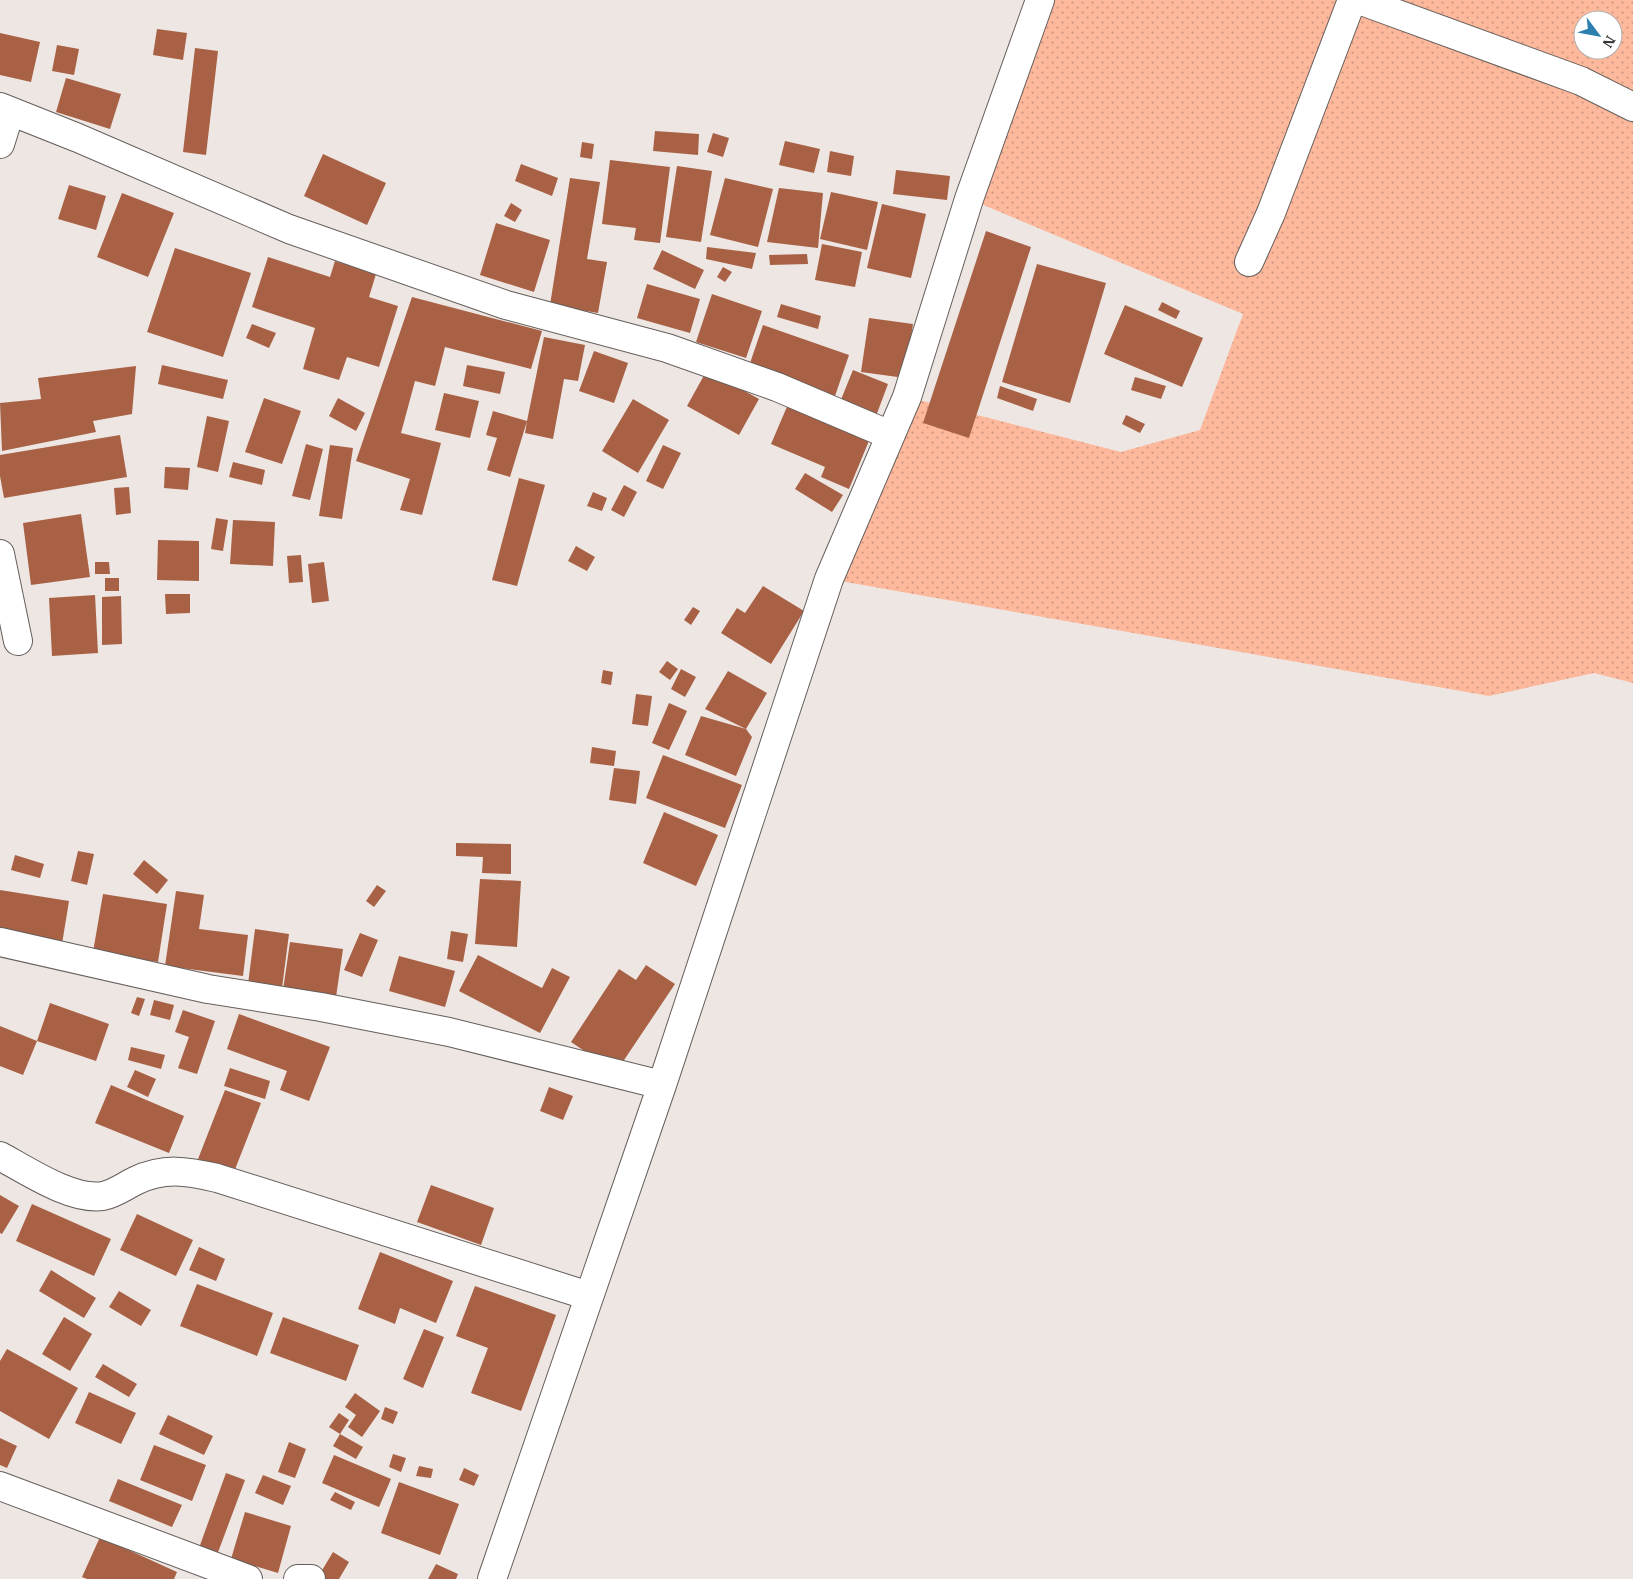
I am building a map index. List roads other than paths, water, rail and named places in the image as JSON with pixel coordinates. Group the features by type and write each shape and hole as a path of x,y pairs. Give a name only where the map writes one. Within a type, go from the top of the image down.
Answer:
{"street":[{"path":"492,1579 662,1085 829,579 906,397 969,199 1040,0"},
{"path":"1250,262 1272,213 1352,0"},
{"path":"1359,0 1581,81 1633,107"},
{"path":"0,144 5,109 78,138 289,229 506,305 667,348 777,387 890,435"},
{"path":"0,554 18,641"},
{"path":"0,942 208,989 320,1007 449,1032 662,1085"},
{"path":"0,1156 34,1175 73,1192 88,1195 103,1196 153,1173 166,1170 189,1171 217,1178 590,1296"},
{"path":"0,1486 248,1579"},
{"path":"298,1579 306,1577 311,1579"}]}
